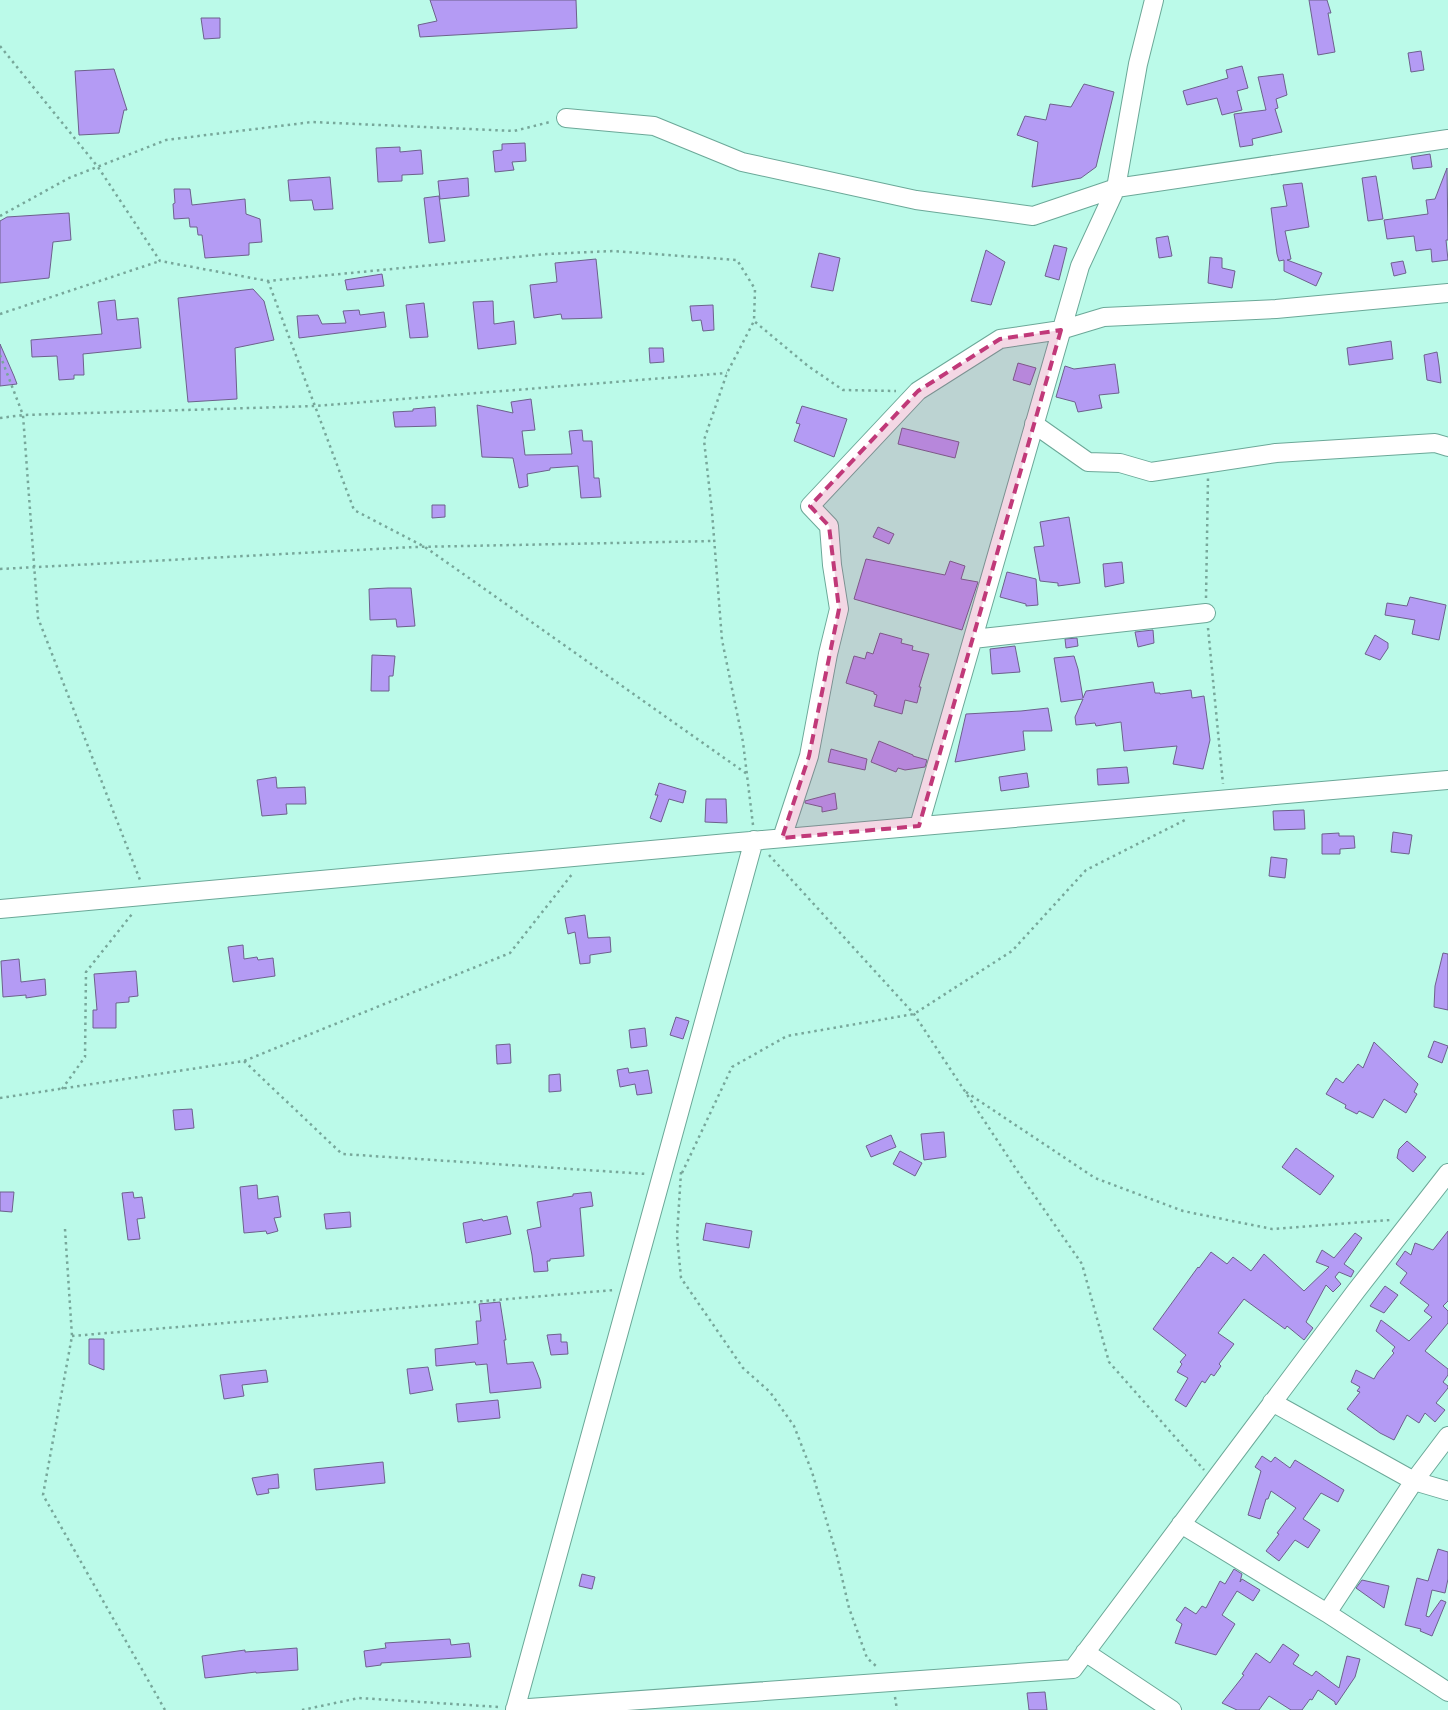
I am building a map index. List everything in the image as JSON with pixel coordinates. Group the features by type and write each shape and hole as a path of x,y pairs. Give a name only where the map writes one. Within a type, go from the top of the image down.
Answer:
{"street":[{"path":"919,826 1060,330 1080,266 1116,188 1138,64 1154,0"},
{"path":"566,118 654,126 742,162 916,200 1033,216 1116,188 1448,139"},
{"path":"782,838 809,756 838,609 829,526 810,506 918,391 1000,339 1060,330 1104,317 1276,310 1448,293"},
{"path":"1034,424 1088,462 1120,463 1151,472 1276,453 1435,443 1448,446"},
{"path":"973,639 1206,613"},
{"path":"0,909 754,840 1448,780"},
{"path":"754,840 515,1709 1073,1669 1272,1402 1448,1173"},
{"path":"1272,1402 1414,1481 1448,1491"},
{"path":"1327,1613 1414,1481 1448,1436"},
{"path":"1181,1524 1327,1613 1448,1692"},
{"path":"1085,1652 1172,1710"}],"path":[{"path":"0,46 98,167 160,260"},
{"path":"0,216 69,178 166,140 312,122 514,131 566,118"},
{"path":"0,314 160,260 268,281 547,254 613,251 737,260 755,289 754,321 727,373 704,440 722,640 743,742 754,840 914,1014 1018,1172 1082,1264 1109,1362 1213,1481"},
{"path":"268,281 354,510 425,547 747,774"},
{"path":"754,321 808,366 843,390 918,391"},
{"path":"0,355 23,416 38,618 146,896 86,972 85,1056 62,1089"},
{"path":"0,418 315,406 727,373"},
{"path":"1208,462 1206,613 1225,800"},
{"path":"0,568 425,547 714,541"},
{"path":"893,1682 867,1658 849,1608 837,1556 812,1472 794,1426 770,1392 743,1368 681,1278 678,1236 682,1173 732,1067 787,1036 914,1014 1012,951 1086,870 1186,820"},
{"path":"0,1098 244,1061 510,953 586,856"},
{"path":"244,1061 342,1154 662,1175"},
{"path":"964,1090 1095,1178 1182,1211 1272,1229 1412,1219"},
{"path":"671,1144 682,1173"},
{"path":"65,1229 72,1336 43,1495 165,1710"},
{"path":"72,1336 631,1289"},
{"path":"302,1710 359,1698 515,1709"}],"highlighted area":[{"path":"1061,330 1034,424 919,826 782,838 809,756 839,609 829,526 810,506 918,391 1000,339"}],"building":[{"path":"430,0 576,0 577,28 420,37 418,25 437,21"},
{"path":"1309,0 1327,0 1331,13 1328,13 1335,52 1318,55"},
{"path":"201,18 220,18 220,38 204,39"},
{"path":"1421,51 1424,70 1411,72 1408,53"},
{"path":"1242,66 1248,88 1237,91 1242,110 1222,115 1217,98 1187,105 1183,91 1228,78 1226,70"},
{"path":"114,69 127,110 124,110 119,133 79,135 75,71"},
{"path":"1283,74 1287,95 1276,99 1278,108 1275,109 1282,132 1252,139 1253,145 1240,147 1234,114 1266,110 1258,77"},
{"path":"1084,84 1114,92 1096,167 1081,178 1032,187 1038,142 1017,135 1025,116 1046,120 1050,104 1071,107"},
{"path":"525,143 526,161 512,162 514,170 495,172 493,151 502,150 502,144"},
{"path":"400,147 400,152 421,150 423,174 402,175 402,181 378,182 376,148"},
{"path":"1430,154 1432,167 1413,169 1411,157"},
{"path":"1447,168 1448,240 1446,240 1448,260 1432,262 1431,249 1416,251 1414,236 1387,239 1384,220 1428,214 1426,200 1435,199"},
{"path":"1376,176 1383,219 1368,221 1362,178"},
{"path":"330,177 333,209 314,210 312,200 290,201 288,180"},
{"path":"468,178 469,196 440,199 438,181"},
{"path":"1302,183 1309,227 1285,231 1291,259 1287,260 1322,273 1316,286 1284,271 1284,260 1279,261 1277,254 1271,208 1287,206 1283,185"},
{"path":"174,189 190,189 192,205 245,199 246,214 260,219 262,242 249,243 249,255 205,258 202,235 198,235 197,227 190,227 189,218 174,219"},
{"path":"439,196 445,241 429,243 424,198"},
{"path":"69,213 71,240 53,242 49,278 0,283 0,221 7,217"},
{"path":"1168,236 1172,256 1159,258 1156,238"},
{"path":"1054,245 1067,248 1059,280 1045,276"},
{"path":"986,250 1005,262 991,305 971,301"},
{"path":"819,253 840,258 833,291 811,287"},
{"path":"1210,257 1222,258 1222,268 1235,271 1232,288 1208,283"},
{"path":"596,259 602,318 562,319 561,314 534,318 530,285 557,282 555,263"},
{"path":"1403,261 1406,273 1394,276 1391,263"},
{"path":"382,274 384,286 347,290 345,280"},
{"path":"253,289 264,301 274,340 235,348 237,399 188,402 178,298"},
{"path":"115,300 117,320 138,318 141,348 83,354 84,375 74,375 74,379 59,380 57,356 32,357 31,340 102,334 98,302"},
{"path":"493,301 494,324 514,321 516,344 478,349 473,302"},
{"path":"424,303 428,337 410,338 406,305"},
{"path":"713,305 714,330 703,331 701,320 692,321 690,306"},
{"path":"359,310 360,315 384,312 386,327 299,338 297,316 318,315 322,324 346,323 343,311"},
{"path":"1391,341 1393,359 1349,365 1347,348"},
{"path":"0,344 14,376 17,384 0,386"},
{"path":"649,348 663,348 664,362 650,363"},
{"path":"1437,352 1441,383 1427,380 1424,355"},
{"path":"1018,363 1036,368 1030,385 1013,380"},
{"path":"1115,364 1119,393 1099,395 1102,408 1078,412 1075,402 1056,397 1065,366 1074,369"},
{"path":"531,399 535,430 522,431 525,455 572,454 569,431 582,430 583,441 592,441 594,478 599,478 601,497 581,498 578,466 550,468 550,470 527,474 528,486 519,488 513,458 482,457 477,405 513,413 511,402"},
{"path":"802,406 847,419 834,457 794,441 800,424 796,423"},
{"path":"435,407 436,426 395,427 393,412"},
{"path":"902,428 959,442 955,458 898,444"},
{"path":"432,505 445,505 445,517 432,518"},
{"path":"1069,517 1080,583 1058,586 1058,583 1040,581 1034,547 1044,546 1040,522"},
{"path":"878,527 894,534 889,544 873,537"},
{"path":"866,559 945,575 950,561 965,566 961,579 978,582 962,630 854,599"},
{"path":"1122,562 1124,583 1105,587 1103,564"},
{"path":"1007,572 1036,579 1038,605 1026,606 1026,604 1000,597"},
{"path":"411,588 415,626 397,627 396,619 370,620 369,589"},
{"path":"1410,597 1446,605 1439,640 1412,634 1415,620 1385,615 1387,603 1407,606"},
{"path":"1153,630 1154,643 1138,647 1135,632"},
{"path":"880,633 902,639 901,643 913,646 912,650 929,654 919,687 921,687 917,703 905,700 902,714 874,706 877,695 874,692 846,683 854,656 865,659 867,652 873,654"},
{"path":"1375,635 1388,643 1388,648 1380,660 1365,654"},
{"path":"1077,638 1078,646 1066,648 1065,639"},
{"path":"1015,646 1020,672 992,674 990,649"},
{"path":"372,655 395,656 393,676 389,676 389,691 371,691"},
{"path":"1074,656 1083,698 1086,691 1153,682 1155,693 1191,690 1192,698 1204,696 1210,740 1203,769 1173,764 1177,746 1124,751 1121,722 1096,726 1095,723 1076,725 1075,717 1083,699 1061,702 1054,658"},
{"path":"1048,708 1052,731 1023,731 1025,750 955,762 966,714"},
{"path":"879,741 927,760 925,767 905,770 898,768 896,772 871,762"},
{"path":"831,749 867,759 865,770 828,762"},
{"path":"1127,767 1129,783 1098,785 1097,769"},
{"path":"1027,773 1029,787 1001,791 999,777"},
{"path":"276,777 277,788 305,787 306,804 286,804 287,814 262,816 257,780"},
{"path":"659,783 686,791 683,803 669,799 661,822 650,818 658,795 655,795"},
{"path":"835,793 837,809 822,812 822,807 805,803 805,801"},
{"path":"706,799 726,799 727,823 705,822"},
{"path":"1304,810 1305,829 1274,830 1273,811"},
{"path":"1393,832 1412,835 1409,854 1391,852"},
{"path":"1339,833 1339,836 1354,836 1355,848 1340,849 1340,854 1322,854 1322,834"},
{"path":"1271,857 1287,859 1285,878 1269,876"},
{"path":"585,915 588,938 610,937 611,952 590,955 590,963 580,964 575,932 568,934 565,918"},
{"path":"243,945 244,959 257,957 258,960 273,958 275,976 233,982 228,947"},
{"path":"1443,953 1448,954 1448,1010 1434,1007 1435,986"},
{"path":"19,959 21,982 45,979 46,995 26,998 26,995 3,997 1,961"},
{"path":"136,971 138,996 129,997 129,1002 116,1003 116,1028 93,1028 93,1010 97,1010 94,974"},
{"path":"676,1017 689,1021 683,1039 670,1035"},
{"path":"645,1028 647,1046 631,1048 629,1030"},
{"path":"1434,1041 1448,1046 1442,1063 1428,1057"},
{"path":"1374,1042 1418,1084 1414,1092 1417,1094 1406,1113 1384,1099 1373,1118 1359,1111 1357,1114 1345,1108 1346,1105 1326,1094 1336,1078 1343,1083 1358,1064 1363,1068"},
{"path":"510,1044 511,1063 497,1064 496,1045"},
{"path":"628,1068 629,1073 648,1070 652,1093 637,1095 635,1084 620,1087 617,1070"},
{"path":"560,1074 561,1091 549,1092 549,1075"},
{"path":"192,1109 194,1128 175,1130 173,1110"},
{"path":"944,1132 946,1157 924,1160 921,1134"},
{"path":"891,1135 896,1147 871,1157 866,1146"},
{"path":"1407,1141 1426,1157 1413,1172 1397,1158 1399,1149"},
{"path":"1296,1148 1334,1176 1320,1195 1282,1167"},
{"path":"900,1151 922,1163 915,1176 893,1164"},
{"path":"257,1185 258,1199 278,1196 281,1217 274,1218 278,1231 267,1234 266,1231 244,1233 240,1187"},
{"path":"0,1192 14,1192 12,1212 0,1211"},
{"path":"133,1192 134,1198 142,1197 145,1218 137,1219 140,1239 128,1240 122,1193"},
{"path":"591,1192 593,1206 580,1208 584,1256 550,1259 550,1261 547,1261 548,1271 534,1272 527,1230 541,1227 537,1202"},
{"path":"350,1212 351,1227 326,1229 324,1214"},
{"path":"507,1216 511,1234 466,1243 463,1223"},
{"path":"706,1223 752,1231 749,1248 703,1240"},
{"path":"1448,1231 1448,1301 1443,1306 1448,1311 1448,1323 1425,1351 1448,1369 1448,1375 1443,1382 1448,1388 1436,1403 1445,1410 1435,1422 1425,1413 1419,1423 1407,1415 1394,1440 1380,1433 1347,1409 1360,1392 1357,1391 1360,1387 1351,1382 1356,1370 1374,1379 1394,1353 1392,1351 1395,1347 1376,1331 1381,1320 1409,1341 1432,1317 1424,1311 1429,1305 1400,1283 1407,1273 1396,1264 1405,1251 1411,1255 1415,1243 1433,1250"},
{"path":"1355,1233 1362,1238 1344,1264 1354,1271 1351,1277 1339,1272 1335,1277 1341,1284 1333,1292 1326,1285 1306,1322 1313,1328 1304,1340 1287,1326 1285,1329 1244,1299 1218,1333 1234,1344 1219,1364 1221,1366 1214,1376 1211,1374 1205,1383 1202,1381 1186,1407 1175,1400 1188,1378 1177,1372 1182,1364 1180,1362 1186,1355 1153,1329 1211,1252 1227,1264 1233,1257 1251,1271 1264,1254 1304,1291 1329,1267 1316,1262 1322,1250 1334,1258"},
{"path":"1385,1286 1398,1295 1384,1313 1370,1306"},
{"path":"500,1302 506,1340 504,1340 507,1364 533,1362 541,1388 490,1393 487,1364 476,1365 475,1362 436,1366 435,1349 478,1344 476,1321 481,1321 479,1304"},
{"path":"561,1334 561,1342 567,1342 568,1354 551,1355 547,1335"},
{"path":"89,1339 104,1339 104,1370 89,1364"},
{"path":"428,1367 433,1390 410,1394 407,1369"},
{"path":"266,1370 268,1382 242,1385 244,1396 224,1399 220,1375"},
{"path":"498,1400 500,1418 458,1422 456,1404"},
{"path":"1262,1456 1271,1462 1275,1457 1290,1468 1295,1460 1344,1490 1338,1502 1321,1493 1303,1519 1320,1530 1308,1548 1295,1540 1279,1561 1266,1551 1296,1508 1271,1491 1268,1499 1266,1499 1260,1519 1248,1515 1261,1471 1255,1467"},
{"path":"383,1462 385,1483 316,1490 314,1469"},
{"path":"278,1474 279,1488 268,1489 269,1493 257,1495 252,1478"},
{"path":"1438,1549 1448,1552 1448,1579 1445,1593 1432,1590 1426,1616 1429,1617 1441,1600 1446,1602 1432,1636 1420,1631 1421,1629 1405,1625 1417,1578 1428,1581"},
{"path":"1234,1569 1242,1574 1240,1582 1242,1579 1260,1590 1253,1601 1237,1591 1222,1615 1235,1624 1216,1655 1175,1643 1182,1624 1176,1620 1185,1607 1196,1614 1202,1606 1206,1608 1220,1581 1225,1584"},
{"path":"582,1574 595,1577 592,1589 579,1586"},
{"path":"1362,1580 1389,1586 1384,1608 1356,1588"},
{"path":"450,1639 451,1645 469,1643 471,1657 381,1663 381,1665 366,1667 364,1651 386,1648 385,1643"},
{"path":"1283,1644 1299,1655 1293,1664 1312,1676 1316,1671 1339,1688 1347,1656 1360,1659 1355,1677 1336,1705 1335,1702 1318,1690 1312,1700 1310,1699 1302,1710 1291,1710 1269,1696 1259,1710 1237,1710 1222,1703 1244,1675 1242,1674 1256,1653 1270,1663"},
{"path":"297,1648 298,1670 256,1672 205,1678 202,1656 245,1650 245,1652"},
{"path":"1045,1692 1047,1710 1029,1710 1027,1693"}]}
